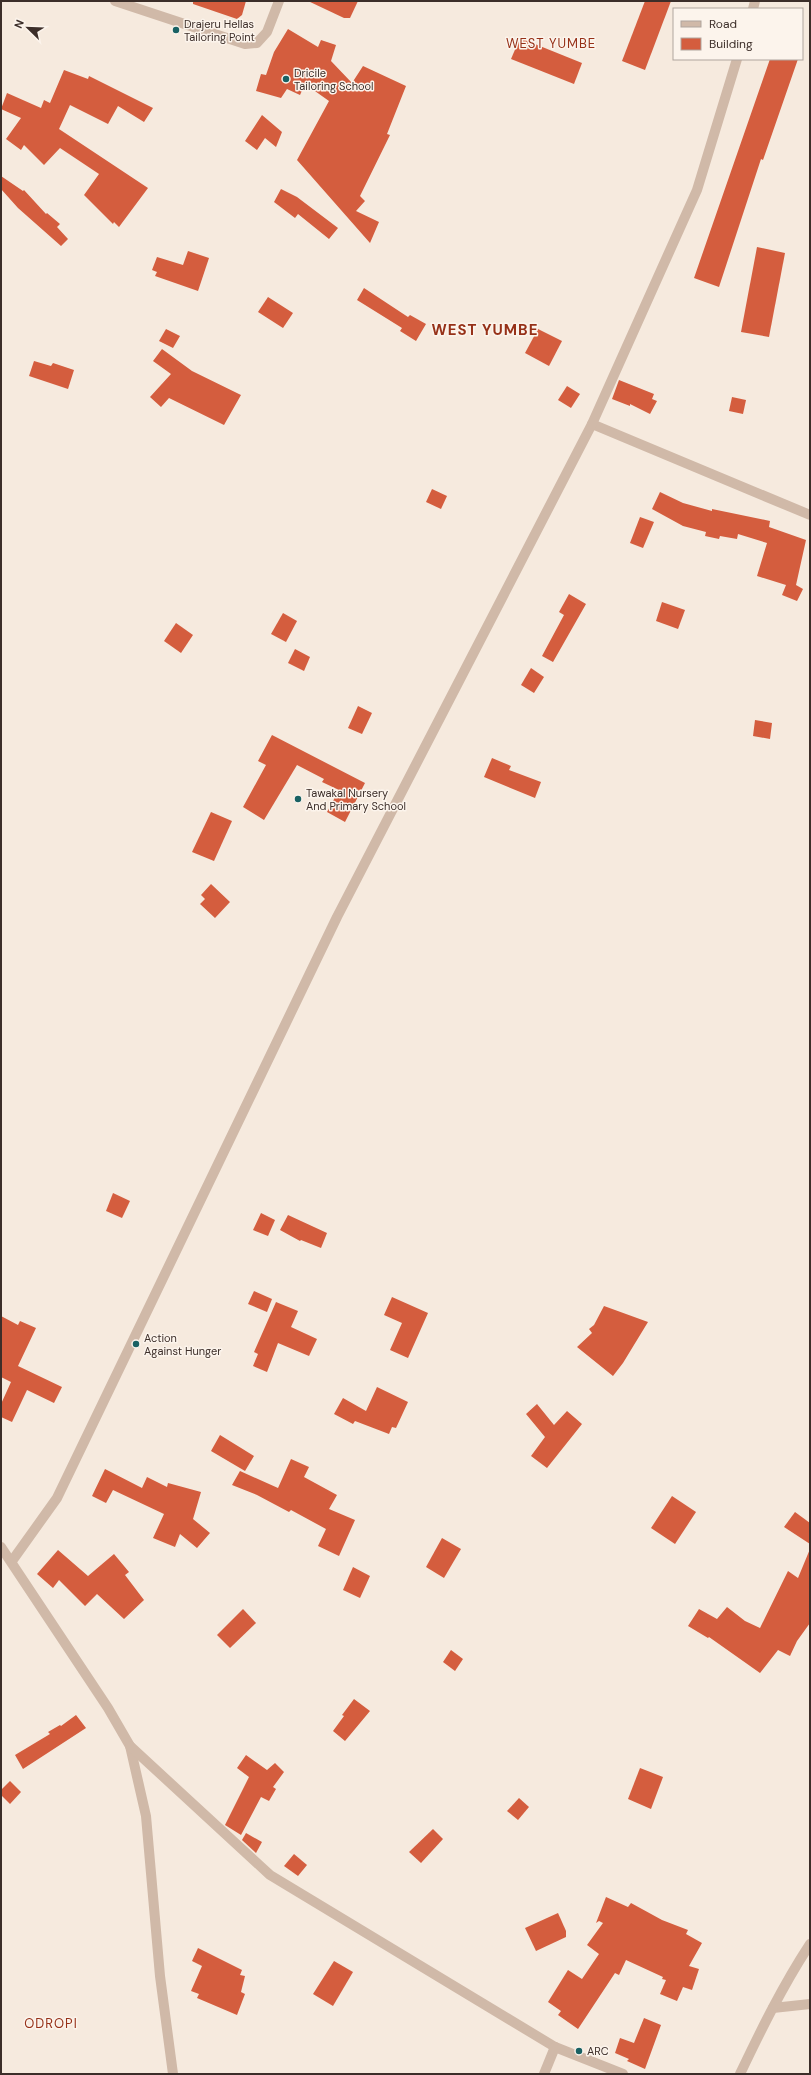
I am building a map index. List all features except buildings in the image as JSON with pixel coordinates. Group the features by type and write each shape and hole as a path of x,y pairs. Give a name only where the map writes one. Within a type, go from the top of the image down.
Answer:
{"street":[{"path":"115,1 244,44 257,43 267,32 279,1"},
{"path":"12,1561 57,1498 337,917 592,424 698,190 738,60"},
{"path":"592,424 810,515"},
{"path":"1,1547 12,1561 108,1708 130,1746 146,1816 160,1976 173,2074"},
{"path":"130,1746 270,1875 555,2047 623,2074"},
{"path":"740,2074 797,1963 810,1944"},
{"path":"773,2008 810,2004"},
{"path":"544,2074 555,2047"}],"place":[{"name":"Drajeru Hellas Tailoring Point","path":"176,30"},
{"name":"Dricile Tailoring School","path":"286,79"},
{"name":"Tawakal Nursery And Primary School","path":"298,799"},
{"name":"Action Against Hunger","path":"136,1344"},
{"name":"ARC","path":"579,2051"}],"district":[{"name":"WEST YUMBE","path":"551,43"},
{"name":"WEST YUMBE","path":"485,330"},
{"name":"ODROPI","path":"51,2023"}]}
